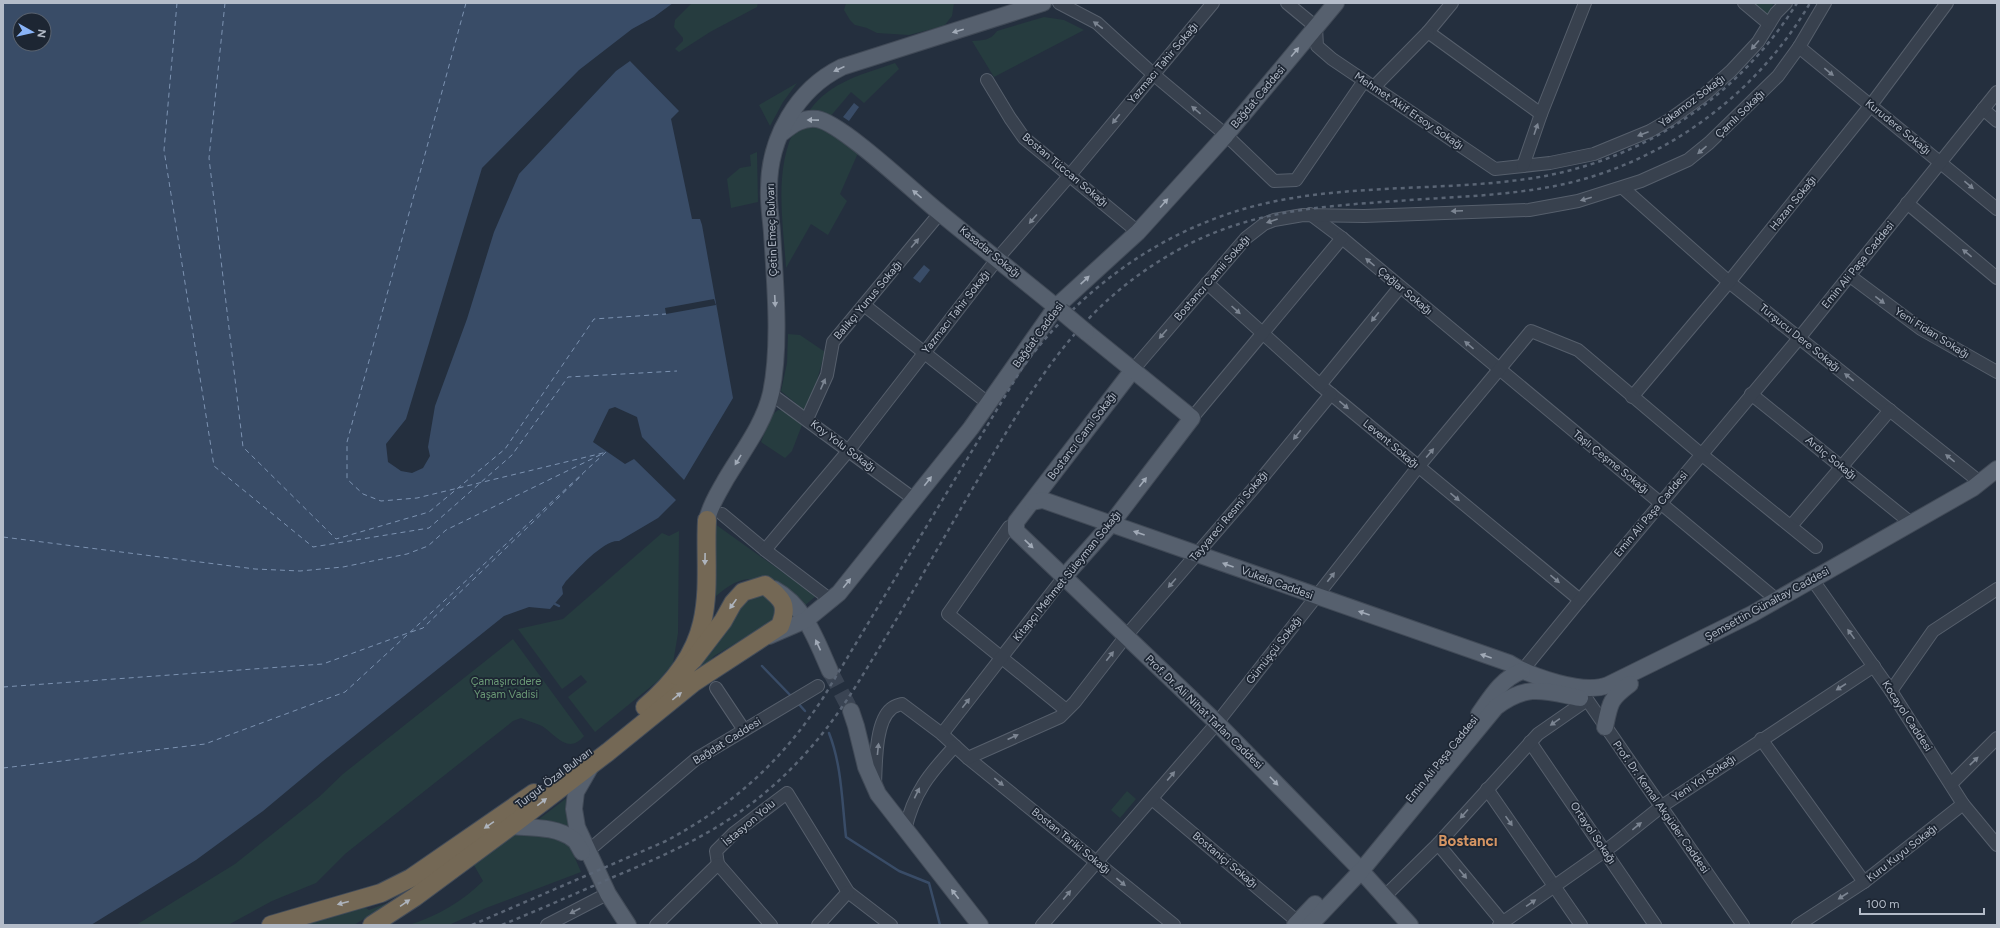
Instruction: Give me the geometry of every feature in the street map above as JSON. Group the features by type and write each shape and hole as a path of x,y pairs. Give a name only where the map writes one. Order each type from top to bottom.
{"highway":[{"name":"Turgut Özal Bulvarı","path":"271,925 381,893 411,878 521,803 600,743 659,695 677,676 693,650 702,623 714,517"},
{"name":"Turgut Özal Bulvarı","path":"372,925 415,896 511,826 692,683 780,626 784,615 784,606 780,597 765,585"},
{"path":"677,676 693,660 723,621 733,603 743,592 765,585"}],"main road":[{"name":"Çetin Emeç Bulvarı","path":"714,517 714,500 758,426 771,394 776,335 769,188 770,168 779,136 785,122 808,91 830,73 842,67 1043,3"},
{"name":"Bağdat Caddesi","path":"757,641 806,620 832,601 989,404 1059,309 1138,232 1226,135 1336,3"},
{"name":"Kasadar Sokağı","path":"779,136 795,123 808,119 818,119 831,125 870,154 940,213 998,258 1132,371 1192,418"},
{"name":"Bostancı Cami Sokağı","path":"1032,502 1132,371"},
{"name":"Kitapçı Mehmet Süleyman Sokağı","path":"1064,577 1111,524 1192,418"},
{"name":"Şemsettin Günaltay Caddesi","path":"1522,671 1583,694 1608,684 1732,624 1777,600 1981,482 1997,469"},
{"name":"Şemsettin Günaltay Caddesi","path":"1519,693 1536,689 1583,694 1604,698 1757,620 1983,492 1997,482"},
{"name":"Vukela Caddesi","path":"1032,502 1043,500 1198,554 1315,597 1509,663 1522,671"},
{"name":"Prof. Dr. Ali Nihat Tarlan Caddesi","path":"1032,502 1016,522 1016,531 1217,723 1358,867 1410,925"},
{"path":"765,585 786,595 798,607 806,620 830,671"},
{"path":"1519,693 1525,682 1525,677 1522,671"},
{"name":"Emin Ali Paşa Caddesi","path":"1358,867 1474,721 1498,688 1512,675 1522,671"},
{"path":"1605,727 1608,709 1614,696 1630,684"},
{"name":"Emin Ali Paşa Caddesi","path":"1301,924 1358,867 1496,707 1508,698 1519,693"},
{"path":"851,711 866,767 874,788 975,924"},
{"path":"592,763 576,792 574,809 577,827 605,895 628,925"},
{"path":"511,826 550,829 574,839 620,925"}],"street":[{"path":"1059,3 1097,23 1153,74 1226,135 1274,181 1296,180 1369,84 1428,32 1452,3"},
{"name":"Yazmacı Tahir Sokağı","path":"765,550 849,450 998,258 1070,175 1213,3"},
{"path":"1287,3 1316,27"},
{"path":"1523,166 1541,114 1585,3"},
{"path":"1744,3 1769,24"},
{"name":"Yakamoz Sokağı","path":"1523,166 1583,157 1660,126 1702,96 1727,75 1760,40 1776,13 1786,3"},
{"name":"Çamlı Sokağı","path":"1310,214 1364,216 1529,210 1566,204 1623,188 1672,168 1697,154 1772,82 1799,47 1825,3"},
{"name":"Hazan Sokağı","path":"1632,397 1729,282 1871,105 1947,3"},
{"name":"Mehmet Akif Ersoy Sokağı","path":"1316,27 1317,46 1332,60 1495,169 1523,166"},
{"path":"1428,32 1541,114"},
{"name":"Kurudere Sokağı","path":"1799,47 1997,209"},
{"name":"Bostan Tüccarı Sokağı","path":"987,80 1024,138 1138,232"},
{"name":"Emin Ali Paşa Caddesi","path":"1522,671 1751,394 1800,338 1997,92"},
{"path":"1983,109 1997,120"},
{"name":"Turşucu Dere Sokağı","path":"1623,188 1729,282 1981,482"},
{"path":"1907,203 1997,278"},
{"name":"Balıkçı Yunus Sokağı","path":"807,420 827,375 833,342 940,213"},
{"name":"Çağlar Sokağı","path":"1310,214 1342,238 1499,370"},
{"name":"Bostancı Camii Sokağı","path":"1132,371 1246,238 1264,224 1274,220 1310,214"},
{"path":"1192,418 1342,238"},
{"name":"Yeni Fidan Sokağı","path":"1850,276 1921,329 1997,372"},
{"name":"Levent Sokağı","path":"1207,284 1320,385 1580,600"},
{"path":"1320,385 1400,287"},
{"path":"864,305 989,404"},
{"name":"Gümüşçü Sokağı","path":"1042,925 1217,723 1418,467 1531,331 1578,350 1632,397"},
{"name":"Taşlı Çeşme Sokağı","path":"1499,370 1777,600"},
{"name":"Koy Yolu Sokağı","path":"771,394 914,499"},
{"name":"Tayyareci Resmi Sokağı","path":"968,758 1060,717 1126,636 1198,554 1331,394"},
{"name":"Ardıç Sokağı","path":"1751,394 1910,523"},
{"path":"1632,397 1816,547"},
{"path":"1791,526 1890,410"},
{"path":"714,517 765,550 832,601"},
{"path":"1009,527 948,614 1066,710"},
{"name":"Kitapçı Mehmet Süleyman Sokağı","path":"942,734 1064,577"},
{"name":"Kocayol Caddesi","path":"1817,586 1891,691 1964,804 1997,846"},
{"path":"1891,691 1933,631 1997,589"},
{"name":"Yeni Yol Sokağı","path":"1503,924 1606,850 1662,806 1761,739 1874,666"},
{"name":"Bağdat Caddesi","path":"588,851 696,759 818,686"},
{"path":"716,688 744,730"},
{"name":"Prof. Dr. Kemal Akgüder Caddesi","path":"1583,694 1662,806 1742,925"},
{"name":"Şemsettin Günaltay Caddesi","path":"1384,897 1438,844 1530,742 1583,694"},
{"name":"Bostan Tariki Sokağı","path":"874,788 878,744 883,718 891,708 902,704 942,734 968,758 1174,925"},
{"path":"1951,784 1997,738"},
{"path":"1761,739 1864,882"},
{"name":"Ortayol Sokağı","path":"1530,742 1606,850 1655,925"},
{"path":"905,830 910,809 920,787 955,746"},
{"path":"1487,789 1580,925"},
{"name":"İstasyon Yolu","path":"718,864 716,851 734,833 787,793 848,892"},
{"name":"Bostaniçi Sokağı","path":"1152,798 1301,924"},
{"name":"Kuru Kuyu Sokağı","path":"1798,925 1864,882 1964,804"},
{"path":"1438,844 1503,924"},
{"path":"656,925 718,864 771,925"},
{"path":"818,925 848,892 891,925"},
{"path":"547,925 605,895"}],"green space":[{"path":"692,3 758,3 757,7 710,32 679,52 675,49 683,41 683,38 674,27 675,20"},
{"path":"846,3 954,3 952,16 944,26 909,35 877,33 867,28 855,25 844,10"},
{"path":"1752,3 1774,3 1767,15"},
{"path":"1044,17 1064,20 1084,30 994,77 972,41 992,37 997,31"},
{"path":"895,63 899,69 864,103 851,92 829,118 810,110 818,100 838,85 860,75"},
{"path":"797,83 783,102 770,126 759,105"},
{"path":"818,124 858,153 840,194 847,201 828,235 811,224 786,268 781,195 785,158 797,125"},
{"path":"757,152 758,202 731,208 727,179 740,168 751,166 750,155"},
{"path":"788,334 800,335 825,352 812,398 805,411 781,391 787,363"},
{"path":"778,410 785,411 795,416 802,425 792,451 785,458 761,442 771,416"},
{"path":"715,524 816,596 803,607 769,584 760,580 750,579 739,581 727,587 714,598"},
{"name":"Çamaşırcıdere Yaşam Vadisi","path":"679,531 678,633 673,663 659,680 595,732 568,697 587,682 581,675 562,689 518,629 563,619 662,533 669,536"},
{"path":"763,595 781,606 772,622 714,656 705,667 676,691 745,603"},
{"name":"Çamaşırcıdere Yaşam Vadisi","path":"513,639 584,736 578,741 573,744 567,744 562,742 540,725 521,718 513,721 345,854 316,883 272,901 228,925 136,925 235,864 319,797 343,774"},
{"path":"1127,791 1136,799 1120,818 1111,810"},
{"path":"572,794 573,832 539,819"},
{"path":"513,831 557,834 568,842 581,872 486,908 449,925 409,925 449,908 475,889 483,881 471,860"},
{"path":"395,900 354,925 305,925 364,907 369,910"}],"water":[{"path":"3,3 673,3 654,17 632,29 579,70 482,168 406,419 386,444 388,462 401,471 412,473 423,468 430,456 428,447 435,406 467,319 494,232 519,174 616,71 630,61 679,111 671,119 692,219 700,219 702,225 733,398 684,480 642,437 637,417 615,407 609,409 593,442 625,464 634,459 676,500 658,518 619,541 606,545 591,556 566,581 562,587 563,594 550,609 529,607 504,616 263,811 196,860 91,925 3,925"},
{"path":"854,103 859,107 849,121 843,117"},
{"path":"924,265 930,270 920,283 913,278"}],"pier":[{"path":"714,299 716,305 666,314 665,308"}],"waterway":[{"path":"555,604 559,606"},
{"path":"762,666 792,697"},
{"path":"797,702 805,711"},
{"path":"829,733 837,758 846,837 899,871 929,883 940,925"}],"ferry route":[{"path":"177,3 164,150 214,466 313,547 429,528 512,455 568,377 677,371"},
{"path":"225,3 209,158 243,447 336,539 429,512 505,449 594,319 666,314"},
{"path":"466,3 347,442 347,479 363,494 381,501 417,498 607,452"},
{"path":"3,768 205,744 345,692 606,452"},
{"path":"3,537 255,569 300,571 343,567 407,554 428,546 446,530 604,453"},
{"path":"411,632 423,628 583,474"},
{"path":"3,687 323,664 408,633"}],"tunnel":[{"path":"830,671 851,711"}],"railway":[{"path":"472,925 666,841 690,827 734,797 773,762 807,721 823,698 1022,368 1046,338 1072,311 1100,286 1130,263 1162,243 1195,227 1231,213 1267,203 1331,193 1495,183 1527,179 1568,171 1608,158 1646,142 1682,121 1715,97 1745,69 1773,37 1797,3"},
{"path":"502,925 643,864 707,833 755,801 802,758 829,725 854,689 980,476 1037,384 1057,356 1078,330 1102,305 1130,282 1161,260 1189,244 1218,231 1275,215 1365,203 1516,192 1555,186 1594,176 1632,162 1668,143 1702,122 1734,96 1762,68 1788,37 1810,3"}],"district":[{"name":"Bostancı","path":"1468,841"}]}
